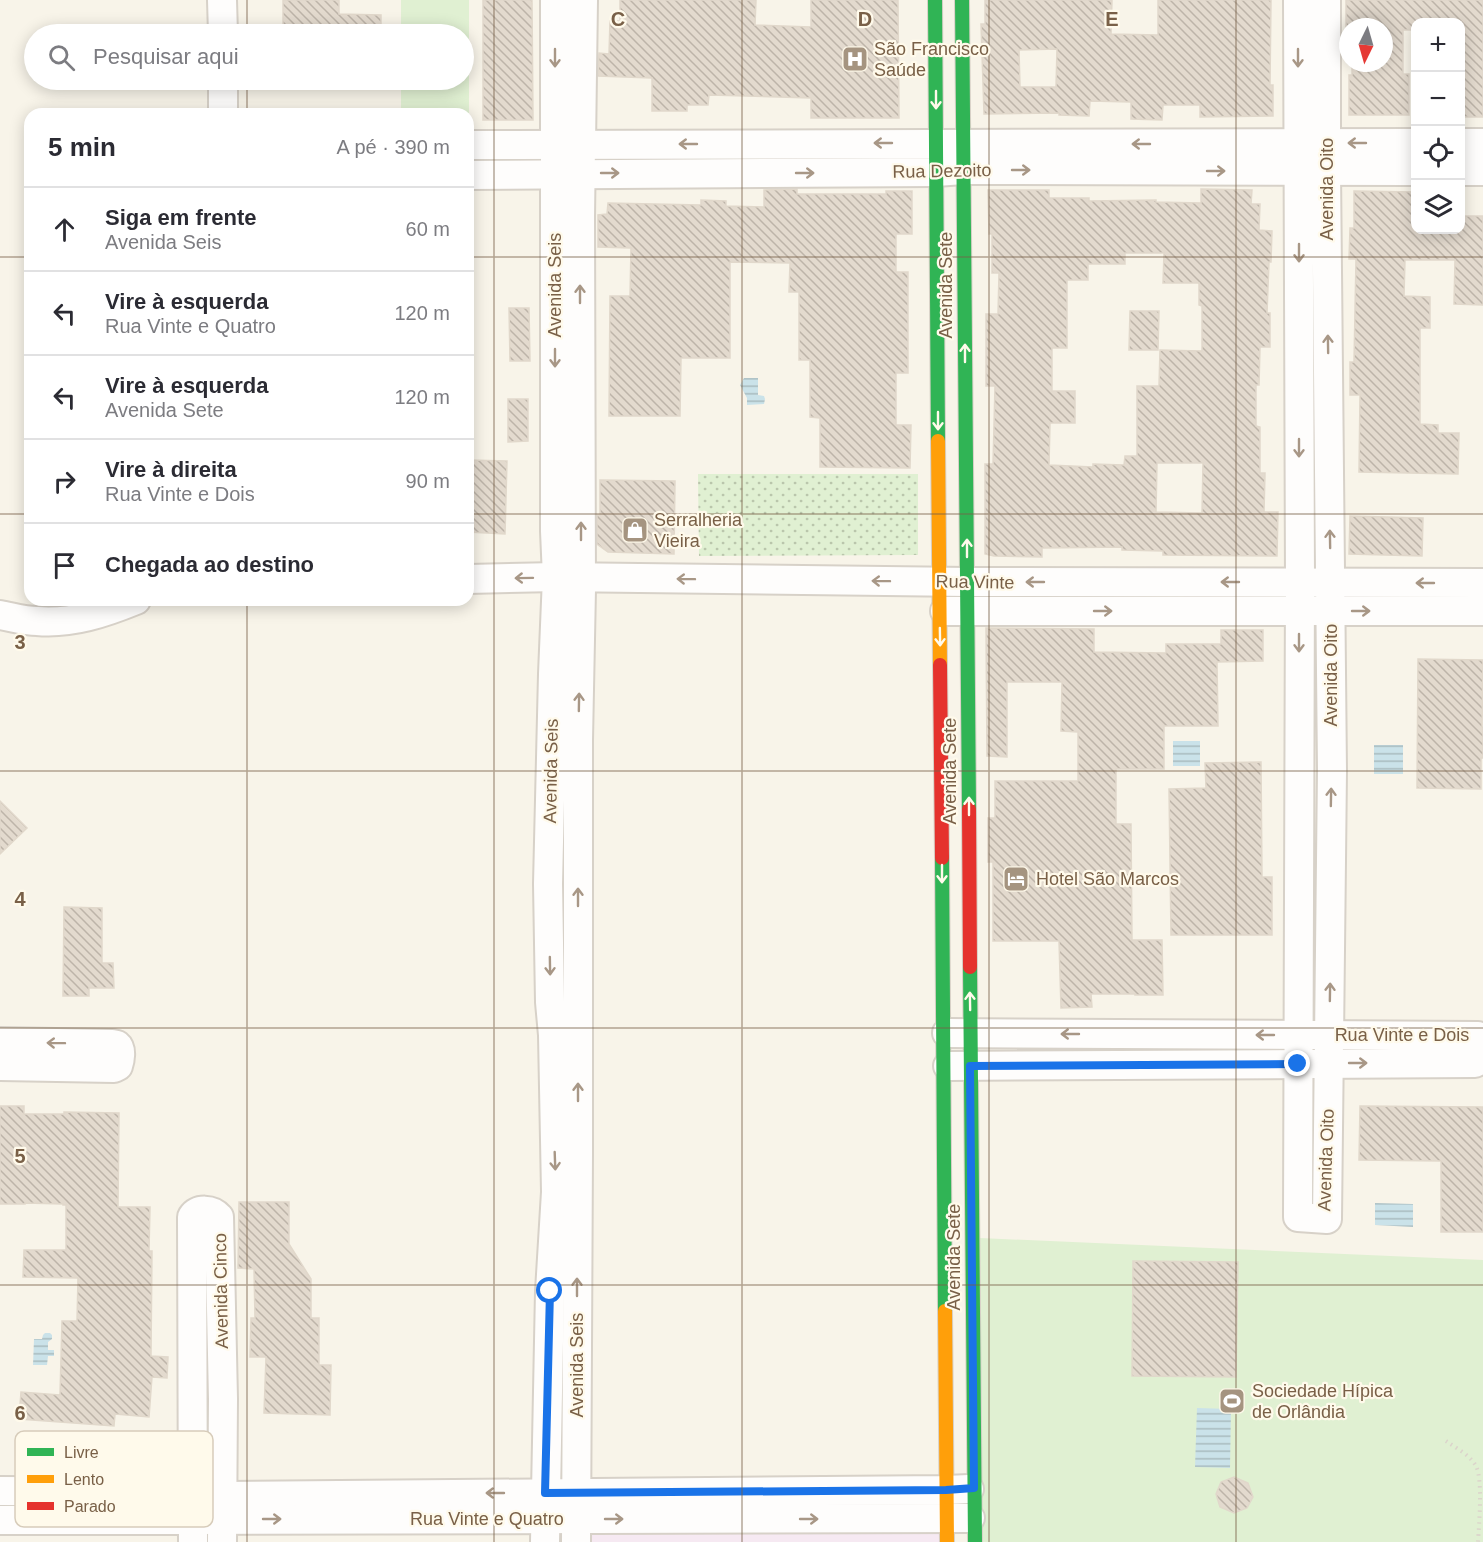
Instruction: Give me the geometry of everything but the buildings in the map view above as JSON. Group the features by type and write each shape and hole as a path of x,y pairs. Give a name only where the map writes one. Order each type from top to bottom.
{"street":[{"path":"222,0 223,24"},
{"name":"Avenida Seis","path":"555,0 568,145 555,519 569,578 578,762 576,1518"},
{"name":"Avenida Seis","path":"568,145 584,0"},
{"name":"Avenida Sete","path":"935,0 950,157 957,1033 960,1489 946,1530"},
{"name":"Avenida Sete","path":"962,0 950,157 953,611 960,1489 974,1530"},
{"name":"Avenida Oito","path":"1298,0 1312,157 1331,597 1332,771 1327,1219 1298,1217 1299,582 1312,157 1326,0"},
{"path":"223,90 223,108"},
{"path":"1465,143 1483,143"},
{"name":"Rua Dezoito","path":"474,145 568,145 950,157 1312,157 1411,144"},
{"name":"Rua Dezoito","path":"474,175 568,174 950,157"},
{"name":"Rua Dezoito","path":"1312,157 1411,170"},
{"path":"1465,171 1483,171"},
{"name":"Avenida Seis","path":"545,1518 550,1291 556,1192 548,884 553,674 569,578"},
{"name":"Rua Vinte","path":"474,579 1299,582 1331,597 1483,611"},
{"name":"Rua Vinte","path":"953,611 1299,611 1331,597 1483,583"},
{"path":"4,612 34,621 52,622 92,616 120,606"},
{"name":"Rua Vinte e Dois","path":"957,1033 1478,1036 1480,1038 1477,1062 957,1066"},
{"path":"0,1042 112,1044 117,1045 120,1050 119,1064 114,1068 0,1066"},
{"name":"Avenida Cinco","path":"193,1431 192,1217 197,1212 210,1211 219,1216 223,1519"},
{"name":"Rua Vinte e Quatro","path":"576,1518 960,1489"},
{"name":"Rua Vinte e Quatro","path":"0,1491 15,1491"},
{"name":"Rua Vinte e Quatro","path":"223,1519 576,1518 974,1530"},
{"name":"Rua Vinte e Quatro","path":"0,1520 15,1521"},
{"name":"Rua Vinte e Quatro","path":"123,1527 193,1531"}],"path":[{"path":"1446,1441 1471,1459 1477,1470 1479,1482 1478,1542"}],"shaded area":[{"path":"576,1519 946,1519 947,1542 576,1542"}],"green space":[{"path":"401,0 469,0 469,24 401,24"},
{"path":"401,90 469,90 469,108 401,108"},
{"path":"698,474 918,474 918,555 699,556"},
{"name":"Sociedade Hípica de Orlândia","path":"980,1238 1483,1260 1483,1542 982,1542"}],"water":[{"path":"744,378 758,378 758,395 764,396 764,404 747,405 747,398 740,385"},
{"path":"1173,741 1200,741 1200,766 1173,766"},
{"path":"1374,745 1403,745 1403,774 1374,774"},
{"path":"1375,1203 1413,1204 1413,1227 1375,1225"},
{"path":"45,1333 52,1335 52,1339 48,1342 48,1350 54,1350 54,1356 48,1356 47,1365 33,1365 34,1339 42,1339"},
{"path":"1197,1408 1231,1409 1230,1468 1195,1467"}],"traffic: fast":[{"path":"935,0 938,441"},
{"path":"962,0 969,809"},
{"path":"942,858 945,1311"},
{"path":"970,967 975,1542"}],"traffic: slow":[{"path":"938,441 940,665"},
{"path":"945,1311 947,1542"}],"traffic: jam":[{"path":"940,665 942,858"},
{"path":"969,809 970,967"}],"place":[{"name":"São Francisco Saúde","path":"855,59"},
{"name":"Serralheria Vieira","path":"635,530"},
{"name":"Hotel São Marcos","path":"1016,879"},
{"name":"Sociedade Hípica de Orlândia","path":"1232,1401"}],"route":[{"path":"550,1291 545,1493 974,1488 970,1066 1298,1064"}]}
